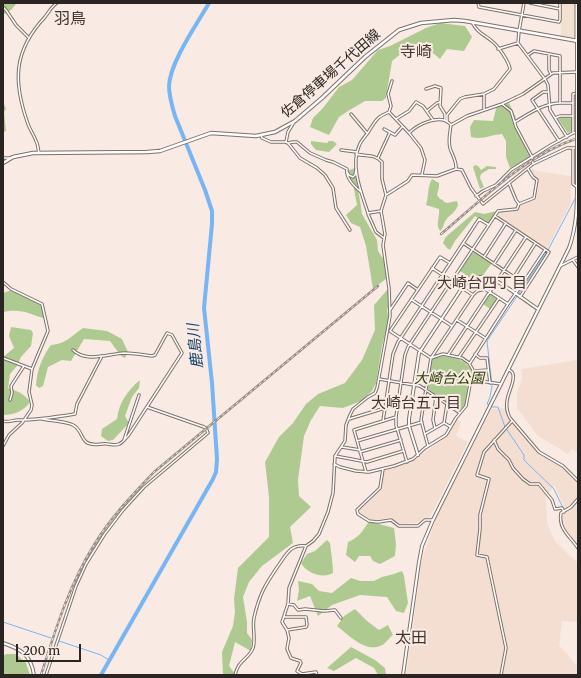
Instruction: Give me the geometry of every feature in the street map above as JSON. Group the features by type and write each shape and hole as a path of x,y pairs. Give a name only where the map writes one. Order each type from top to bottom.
{"main road":[{"path":"577,3 577,41"},
{"name":"佐倉停車場千代田線","path":"3,163 10,158 39,153 147,152 160,150 211,133 261,135 275,132 295,121 322,98 365,57 399,30 410,26 458,20 577,41"}],"street":[{"path":"39,153 36,140 28,126 17,80 20,60 28,37 51,7 57,3"},
{"path":"478,3 479,8 560,22 560,3"},
{"path":"524,3 518,43 545,78 548,85 550,110 568,137"},
{"path":"530,3 560,9"},
{"path":"3,7 16,25 28,37"},
{"path":"446,121 447,115 461,98 484,94 494,88 501,78 509,71 508,62 494,42 475,29 472,22"},
{"path":"402,675 422,546 433,520 560,267 569,248 574,232 578,202 577,41"},
{"path":"498,49 518,43"},
{"path":"528,55 534,51 560,56 560,103"},
{"path":"549,54 549,70 551,74"},
{"path":"456,169 456,162 450,146 449,135 451,125 467,116 502,104 523,94 551,74 577,72"},
{"path":"261,135 262,138 271,142 297,142 310,153 333,162 346,170 349,176 355,176 359,145 368,134 378,117 389,112 391,106 388,94 392,81"},
{"path":"426,89 435,86 441,88 440,102 446,121"},
{"path":"548,92 544,92 532,100 559,141"},
{"path":"573,133 573,94 578,93"},
{"path":"484,94 484,109"},
{"path":"396,120 409,111 415,102 424,106 433,120"},
{"path":"427,111 440,102"},
{"path":"515,122 536,108 560,103 573,103"},
{"path":"502,104 511,111 516,127 532,158 533,164"},
{"path":"389,112 421,148 425,160 422,175"},
{"path":"351,114 368,134"},
{"path":"555,118 560,116 573,116"},
{"path":"409,133 418,126 433,120 446,121 451,125"},
{"path":"295,121 288,132 287,143 300,158 317,168 328,179 333,188 336,208 350,230"},
{"path":"384,129 395,135 402,127"},
{"path":"378,158 390,132"},
{"path":"476,196 496,185 511,170 573,133 578,132"},
{"path":"386,195 408,181 412,175 437,176 456,169 462,170 470,188 483,204 508,182 533,164 568,148 578,148"},
{"path":"573,148 573,184 577,186"},
{"path":"317,675 316,672 302,674 297,670 301,664 292,658 287,649 289,638 287,630 282,622 288,604 289,588 306,546 320,534 326,516 333,493 335,456 345,441 348,419 353,409 376,391 390,320 387,266 384,254 385,234 381,211 386,195 382,179 383,165 378,158 373,156 341,150"},
{"path":"3,158 10,158"},
{"path":"356,163 368,214 376,232 384,238"},
{"path":"407,462 397,429 396,417 405,355 410,344 498,211 517,209 519,204 534,198 537,180 528,168"},
{"path":"346,170 346,175 354,187 362,192"},
{"path":"508,182 519,204"},
{"path":"368,214 381,211"},
{"path":"495,216 549,252 520,297"},
{"path":"383,421 393,354 400,338 479,219 489,225"},
{"path":"484,257 506,223"},
{"path":"494,264 516,230"},
{"path":"448,355 526,237"},
{"path":"463,243 523,283"},
{"path":"514,277 535,244"},
{"path":"469,363 545,250"},
{"path":"431,358 390,331 440,257 450,264"},
{"path":"560,267 578,258"},
{"path":"573,260 578,267"},
{"path":"432,268 473,295"},
{"path":"418,455 409,426 417,359 420,351 462,288 469,281 478,277 486,277 496,281 539,309"},
{"path":"3,282 11,289 42,304 48,331 32,369 29,392 32,405 31,410 24,420 9,435 3,446"},
{"path":"389,312 408,283 418,290"},
{"path":"428,446 422,422 431,358 473,295 480,290 485,289 508,304"},
{"path":"459,357 499,298"},
{"path":"411,300 452,326"},
{"path":"457,320 486,339"},
{"path":"42,419 74,425 80,430 86,442 90,444 98,446 106,444 113,446 119,445 128,436 182,353 172,335 167,333 155,355 143,356 124,353 94,357 76,354 73,350"},
{"path":"431,358 440,354 465,359 480,381 501,384"},
{"path":"475,354 480,358 487,358 490,383"},
{"path":"3,421 42,419 75,414 77,404 102,356"},
{"path":"3,358 32,369"},
{"path":"10,400 12,393 11,386 24,366"},
{"path":"474,371 488,370"},
{"path":"508,370 511,371 513,376 507,401 508,413 512,421 539,452 563,466 578,481"},
{"path":"335,464 340,467 366,472 407,462 443,437 467,403 470,385 477,378"},
{"path":"379,379 414,385 426,389 460,414"},
{"path":"124,440 139,395"},
{"path":"435,428 433,420 436,397"},
{"path":"444,423 447,404"},
{"path":"46,675 78,581 86,564 104,535 123,510 144,487 208,432 204,427 147,407"},
{"path":"348,419 385,408"},
{"path":"366,472 354,430 396,417"},
{"path":"501,675 506,648 487,557 477,555 480,515 488,479 476,475 484,452 512,421"},
{"path":"357,441 422,422"},
{"path":"444,423 451,427"},
{"path":"425,434 444,423"},
{"path":"341,446 360,451 401,440"},
{"path":"494,440 498,449 509,460 516,472 530,484 539,484 552,500 555,509 562,508 564,512"},
{"path":"335,456 367,462 404,451"},
{"path":"383,469 380,488 357,510 358,514 369,521 378,522 391,520 399,526 418,526 425,520 433,520"},
{"path":"578,499 571,507 561,513 560,518 563,530 578,548"},
{"path":"235,675 237,668 243,660 251,654 254,644 253,629 258,599 270,576 289,550 298,546 306,546"},
{"path":"288,604 294,605 298,610 335,610 341,618"},
{"path":"284,617 306,617 306,627 287,630"},
{"path":"3,643 15,647 26,654 30,661 34,675"}],"shaded area":[{"path":"561,3 578,3 578,38 561,36"},
{"path":"530,169 571,176 571,203 547,249 497,216 499,212 518,209 520,205 535,199 538,181"},
{"path":"578,360 578,453 572,449 568,454 538,436 517,408 517,394 522,377 521,369"},
{"path":"506,408 507,418 538,453 563,468 578,483 578,496 565,509 555,486 546,496 547,523 555,541 578,563 578,622 562,621 559,645 578,667 578,675 406,675 422,559 436,518 492,409"},
{"path":"457,419 461,422 456,436 468,442 430,517 423,519 418,523 400,524 391,517 378,520 370,519 360,513 360,510 382,489 384,471 411,462 446,437"},
{"path":"576,505 578,510 578,544 565,529 562,517 563,514"}],"green space":[{"path":"3,3 17,3 11,10 3,15"},
{"path":"440,23 465,26 472,37 464,51 447,49 440,59 420,42 392,61 386,98 382,101 365,101 348,111 339,117 329,135 310,127 313,118 323,108 339,87 352,80 378,50"},
{"path":"3,101 6,109 4,112 6,131 3,132"},
{"path":"509,103 516,118 516,127 522,135 530,156 526,161 510,168 506,157 506,141 502,134 475,138 471,137 470,127 474,120 493,121 497,105"},
{"path":"560,117 572,118 572,131 568,133 558,119"},
{"path":"311,141 327,143 329,141 333,141 337,144 329,152 316,150 311,144"},
{"path":"475,165 481,170 487,166 496,167 496,169 489,169 481,174 480,178 484,187 480,189 473,167"},
{"path":"355,168 362,214 377,240 378,251 386,263 387,278 373,289 366,246 360,227 351,223 346,215 357,205 353,184 347,171"},
{"path":"432,179 439,183 437,195 440,199 447,203 457,201 458,205 455,211 446,220 440,231 438,223 439,209 426,205 429,185"},
{"path":"497,211 489,224 475,216 455,241 450,250 443,243 448,235 475,212 484,214"},
{"path":"473,252 492,263 483,275 470,278 460,271"},
{"path":"388,289 389,302 387,311 389,319 382,346 376,383 372,391 361,401 343,408 320,406 311,420 304,436 298,480 299,496 311,507 290,527 293,543 262,566 249,582 243,597 247,622 247,633 252,640 251,651 235,642 229,666 236,675 223,675 222,652 233,626 235,612 234,599 238,568 269,537 269,497 265,462 279,437 293,423 306,404 318,394 345,383 362,360 375,330 374,305"},
{"path":"12,290 41,303 46,319 20,311 3,312 3,293"},
{"path":"490,293 497,299 490,309 483,304"},
{"path":"11,327 31,330 33,333 31,346 21,357 17,366 10,374 8,388 23,394 30,402 25,408 18,412 3,415 3,357 14,348 9,336"},
{"path":"83,328 107,331 122,339 128,352 125,358 121,356 110,341 84,339 71,361 62,360 48,367 43,386 39,388 36,385 39,369 45,354 51,345 65,341"},
{"name":"大崎台公園","path":"443,356 459,359 466,363 475,377 469,386 465,405 459,412 427,388 431,361 433,358"},
{"path":"140,380 139,388 132,397 125,416 129,423 113,440 108,441 101,436 102,429 117,419 122,402"},
{"path":"368,523 375,523 394,528 396,544 395,556 380,564 373,561 370,556 359,556 355,562 346,555 348,542 360,534"},
{"path":"327,540 330,543 333,573 329,575 315,574 303,567 301,563 307,554 315,551"},
{"path":"402,571 408,603 404,613 396,611 387,597 360,595 332,605 318,616 310,596 297,601 299,590 298,581 312,584 319,591 332,593 351,578 360,581 374,581"},
{"path":"355,609 379,630 388,625 393,635 384,644 378,647 365,646 353,639 337,626 344,616"},
{"path":"351,647 375,660 385,668 386,675 378,675 374,668 356,658 334,671 327,668"},
{"path":"6,654 16,654 26,663 30,675 3,675 3,656"}],"waterway":[{"name":"鹿島川","path":"101,675 216,472 217,459 212,383 204,308 212,211 175,116 169,86 174,66 179,55 209,3"},
{"path":"563,508 554,489 524,460 524,455 505,427 498,407 493,407 487,404 492,386 487,341 548,250 576,197"},
{"path":"3,622 51,638"},
{"path":"59,641 101,655 109,660"}],"railway":[{"path":"441,234 522,167 558,146 578,138"},
{"path":"41,675 63,608 77,576 100,535 122,507 154,472 378,286"}],"district":[{"name":"羽鳥","path":"70,19"},
{"name":"寺崎","path":"416,52"},
{"name":"大崎台四丁目","path":"482,284"},
{"name":"大崎台五丁目","path":"416,404"},
{"name":"太田","path":"411,638"}]}
